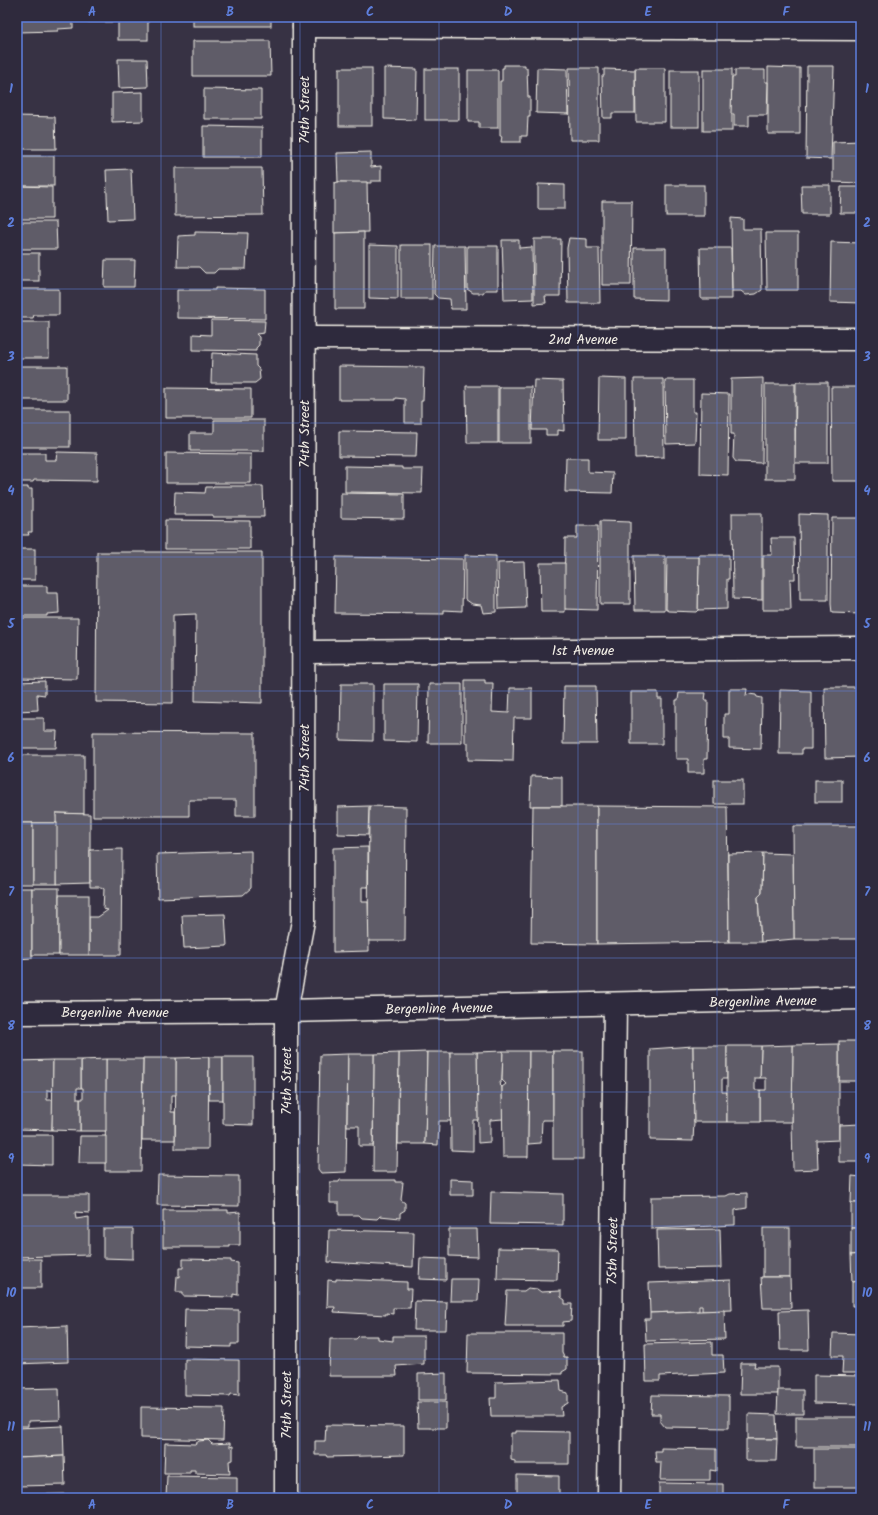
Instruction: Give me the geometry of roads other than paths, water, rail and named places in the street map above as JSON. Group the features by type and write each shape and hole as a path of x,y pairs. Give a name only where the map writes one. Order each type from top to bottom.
{"street":[{"path":"304,22 861,29"},
{"name":"74th Street","path":"286,1498 286,1011 303,921 304,22"},
{"name":"2nd Avenue","path":"304,338 861,339"},
{"name":"1st Avenue","path":"304,652 861,648"},
{"name":"Bergenline Avenue","path":"17,1013 286,1011 861,998"},
{"name":"75th Street","path":"609,1498 615,1004"}]}
